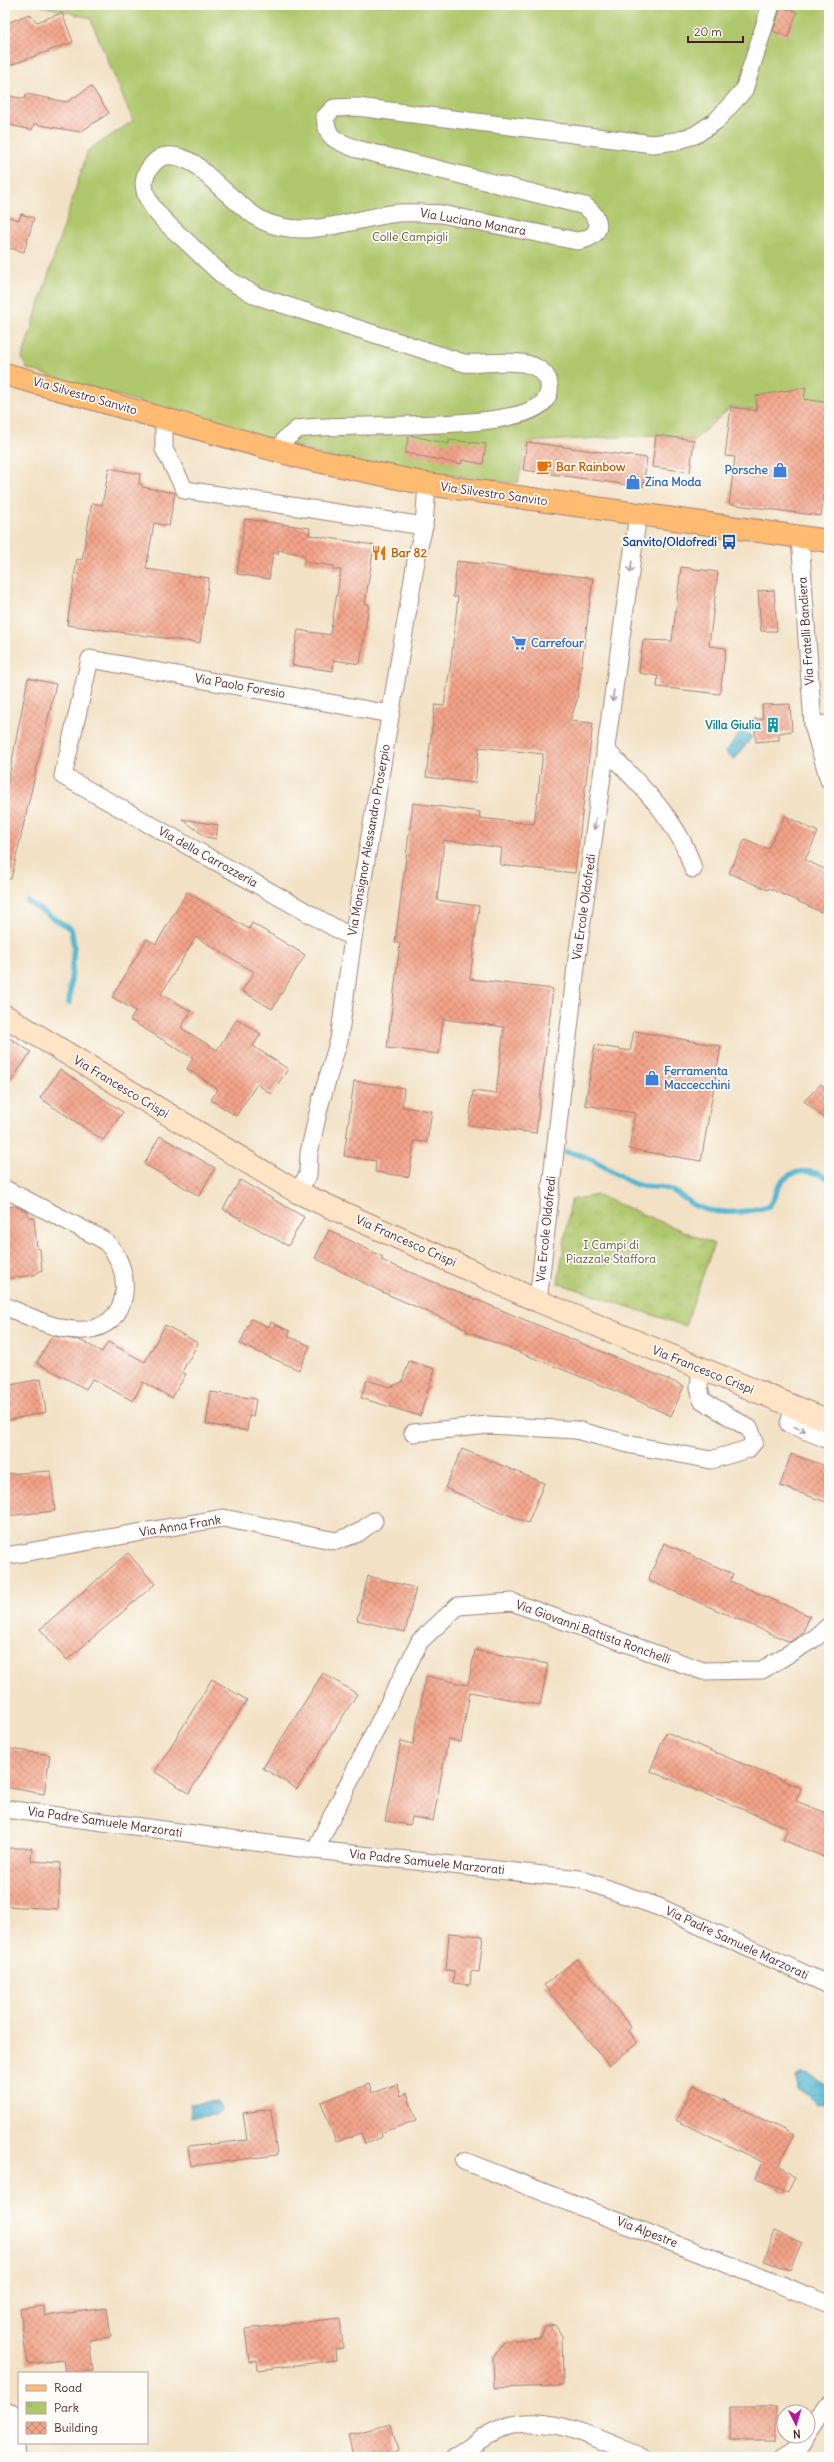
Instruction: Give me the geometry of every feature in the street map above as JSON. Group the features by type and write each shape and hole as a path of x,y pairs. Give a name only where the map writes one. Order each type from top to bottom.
{"main road":[{"name":"Via Silvestro Sanvito","path":"5,374 280,452 427,484 829,541"}],"street":[{"name":"Via Luciano Manara","path":"280,452 285,439 298,429 453,423 529,412 537,408 545,400 549,392 548,381 543,371 533,364 516,361 482,364 464,363 257,296 240,288 227,279 156,213 145,192 145,178 150,166 160,158 171,156 183,158 195,164 262,220 284,227 311,230 375,217 418,212 441,214 577,242 588,240 595,233 598,226 597,218 585,206 357,149 335,141 326,130 325,117 334,108 357,107 653,144 676,141 695,135 716,121 744,90 771,5"},
{"path":"164,418 164,449 185,490 424,526"},
{"name":"Via Monsignor Alessandro Proserpio","path":"296,1192 308,1175 309,1153 320,1104 339,1040 352,938 417,555 424,526 427,484"},
{"name":"Via Ercole Oldofredi","path":"538,1301 577,958 638,514"},
{"name":"Via Fratelli Bandiera","path":"800,537 821,725 829,780"},
{"name":"Via Paolo Foresio","path":"63,776 90,659 390,714"},
{"path":"605,749 680,834 688,851 693,869"},
{"name":"Via della Carrozzeria","path":"63,776 352,938"},
{"name":"Via Francesco Crispi","path":"5,1016 296,1192 538,1301 701,1370 829,1421"},
{"path":"5,1189 102,1239 112,1246 122,1266 124,1292 120,1307 113,1318 101,1326 92,1329 70,1328 44,1322 5,1306"},
{"path":"412,1433 488,1425 576,1430 632,1445 711,1460 748,1449 754,1442 750,1429 702,1400 699,1387 701,1370"},
{"path":"794,1406 789,1424 829,1440"},
{"name":"Via Anna Frank","path":"5,1556 224,1518 336,1541 358,1533 374,1521"},
{"name":"Via Giovanni Battista Ronchelli","path":"315,1850 420,1641 458,1606 512,1602 703,1672 762,1670 815,1638 829,1626"},
{"name":"Via Padre Samuele Marzorati","path":"5,1809 315,1850 580,1879 660,1907 829,1985"},
{"name":"Via Alpestre","path":"464,2161 829,2304"},
{"path":"816,2422 829,2404"},
{"path":"11,2412 16,2457"},
{"path":"455,2457 476,2450 505,2427 531,2422 558,2425 643,2457"},
{"path":"782,2457 801,2444"}],"green space":[{"name":"Colle Campigli","path":"39,5 829,5 829,420 731,407 694,440 656,435 527,442 518,483 357,465 27,369 22,358 88,150 133,121 90,18"},
{"name":"I Campi di Piazzale Staffora","path":"597,1195 714,1244 685,1326 558,1283 571,1200"}],"water":[{"path":"742,730 752,737 734,760 725,752"},
{"path":"800,2073 808,2074 828,2085 829,2102 816,2104 807,2095 797,2091 796,2077"},
{"path":"217,2101 221,2107 220,2114 191,2118 189,2104"}],"building":[{"path":"781,7 797,12 788,37 773,31"},
{"path":"62,13 73,42 5,67 5,24 29,14 37,22"},
{"path":"91,86 109,113 80,132 34,124 32,130 5,124 5,95 25,99 26,94 67,102"},
{"path":"21,214 34,218 24,252 5,247 5,216 19,220"},
{"name":"Porsche","path":"806,387 804,399 829,403 827,420 829,420 829,459 821,516 729,504 735,457 725,456 731,407 757,411 756,396"},
{"path":"409,435 449,444 449,440 486,444 483,464 462,460 461,464 405,453"},
{"path":"656,435 694,440 690,472 652,467"},
{"path":"527,442 647,458 643,487 523,470"},
{"path":"109,468 140,474 139,484 142,484 142,487 175,493 169,526 154,523 146,569 209,578 200,643 67,625 77,559 82,560 92,503 102,505"},
{"path":"245,519 310,528 309,535 374,545 365,604 369,604 360,664 334,660 333,671 292,665 298,630 330,635 341,570 333,570 334,566 304,562 305,555 278,550 278,554 273,553 269,579 237,574"},
{"path":"457,561 593,578 577,700 570,721 593,723 575,873 500,865 502,848 444,840 437,900 479,906 470,979 553,989 536,1133 469,1125 473,1091 496,1094 504,1027 443,1019 439,1054 387,1048 400,943 395,943 413,803 480,812 479,818 534,824 543,754 479,747 475,783 426,777 435,705 444,706 451,662 458,597 453,597"},
{"path":"681,567 718,572 709,646 726,648 720,694 657,687 658,676 639,673 643,640 672,641"},
{"path":"774,590 777,631 761,631 758,591"},
{"path":"28,678 56,684 11,879 5,878 5,797"},
{"name":"Villa Giulia","path":"790,704 792,731 779,733 779,740 756,742 754,719 763,719 762,705"},
{"path":"785,816 818,832 805,860 829,871 829,896 821,912 769,888 768,890 729,873 745,839 768,849"},
{"path":"182,819 218,825 216,839 206,837"},
{"path":"187,892 249,929 252,923 305,955 272,1009 242,991 254,972 196,937 161,994 191,1011 181,1028 217,1050 237,1019 261,1034 253,1046 288,1069 271,1094 257,1084 236,1116 211,1100 218,1089 187,1069 193,1058 130,1020 136,1011 112,997 147,939 156,944"},
{"name":"Ferramenta Maccecchini","path":"634,1031 721,1046 701,1161 629,1149 635,1113 585,1105 595,1045 630,1051"},
{"path":"5,1035 31,1052 5,1090"},
{"path":"60,1069 123,1112 103,1140 40,1098"},
{"path":"354,1081 404,1088 402,1107 432,1111 427,1142 414,1141 409,1177 375,1172 376,1161 344,1156"},
{"path":"821,1084 829,1092 829,1122 804,1101"},
{"path":"160,1136 215,1168 199,1196 144,1164"},
{"path":"240,1180 304,1217 288,1246 223,1209"},
{"path":"15,1206 28,1212 29,1217 34,1218 37,1248 40,1249 42,1270 34,1275 5,1279 5,1207"},
{"path":"329,1230 383,1257 381,1260 684,1386 671,1416 614,1390 466,1331 467,1329 380,1291 315,1258"},
{"path":"251,1319 269,1327 271,1322 290,1331 288,1336 310,1346 299,1370 240,1344"},
{"path":"165,1325 198,1343 182,1372 186,1374 172,1398 143,1382 133,1401 92,1379 86,1389 37,1363 52,1336 80,1340 102,1352 108,1342 145,1362"},
{"path":"409,1361 435,1369 420,1416 361,1398 367,1380 390,1387 402,1382"},
{"path":"41,1379 46,1412 5,1421 5,1386"},
{"path":"211,1392 256,1399 253,1417 249,1416 247,1431 206,1424"},
{"path":"462,1449 544,1483 528,1523 445,1488"},
{"path":"791,1454 829,1467 829,1503 780,1486"},
{"path":"51,1471 55,1511 5,1516 5,1474"},
{"path":"664,1543 733,1574 730,1581 810,1616 802,1634 790,1642 648,1580"},
{"path":"128,1553 155,1584 67,1660 40,1629"},
{"path":"368,1576 416,1588 405,1632 357,1620"},
{"path":"475,1650 548,1664 540,1705 470,1692 461,1742 448,1739 433,1821 412,1817 410,1825 385,1821 401,1741 413,1744 426,1676 468,1685"},
{"path":"323,1673 357,1694 297,1789 263,1768"},
{"path":"212,1679 247,1700 189,1793 155,1772"},
{"path":"666,1732 801,1788 796,1801 829,1814 829,1859 783,1840 788,1828 650,1771"},
{"path":"5,1748 50,1755 44,1794 5,1787"},
{"path":"5,1848 32,1848 31,1861 61,1863 58,1909 5,1906"},
{"path":"449,1933 483,1936 479,1972 471,1971 470,1985 453,1983 454,1971 446,1970"},
{"path":"577,1959 631,2027 628,2031 637,2043 609,2066 544,1985"},
{"path":"369,2084 372,2093 397,2084 401,2096 407,2093 416,2120 381,2133 382,2137 365,2144 361,2133 336,2142 321,2102"},
{"path":"694,2085 794,2135 779,2165 795,2178 787,2193 755,2178 762,2162 676,2120"},
{"path":"271,2109 277,2155 191,2166 188,2147 247,2140 243,2113"},
{"path":"775,2231 802,2243 790,2270 764,2261"},
{"path":"44,2306 45,2316 107,2308 111,2337 89,2340 93,2371 65,2372 63,2360 27,2364 20,2309"},
{"path":"340,2318 343,2348 335,2349 336,2360 258,2370 257,2361 249,2362 245,2329"},
{"path":"555,2325 562,2336 563,2386 494,2388 493,2357 505,2341 540,2338 545,2327"},
{"path":"730,2407 776,2407 776,2440 730,2440"},
{"path":"391,2424 398,2451 388,2457 353,2457 348,2435"}],"waterway":[{"path":"28,902 71,929 74,946 69,1003"},
{"path":"566,1152 584,1156 636,1185 668,1189 694,1205 712,1211 721,1212 741,1212 769,1206 784,1180 789,1175 795,1173 816,1173 829,1179"}],"place":[{"name":"Bar Rainbow","path":"544,467"},
{"name":"Porsche","path":"780,470"},
{"name":"Zina Moda","path":"633,482"},
{"name":"Sanvito/Oldofredi","path":"729,542"},
{"name":"Bar 82","path":"379,553"},
{"name":"Carrefour","path":"519,643"},
{"name":"Villa Giulia","path":"773,725"},
{"name":"Ferramenta Maccecchini","path":"652,1078"}]}
